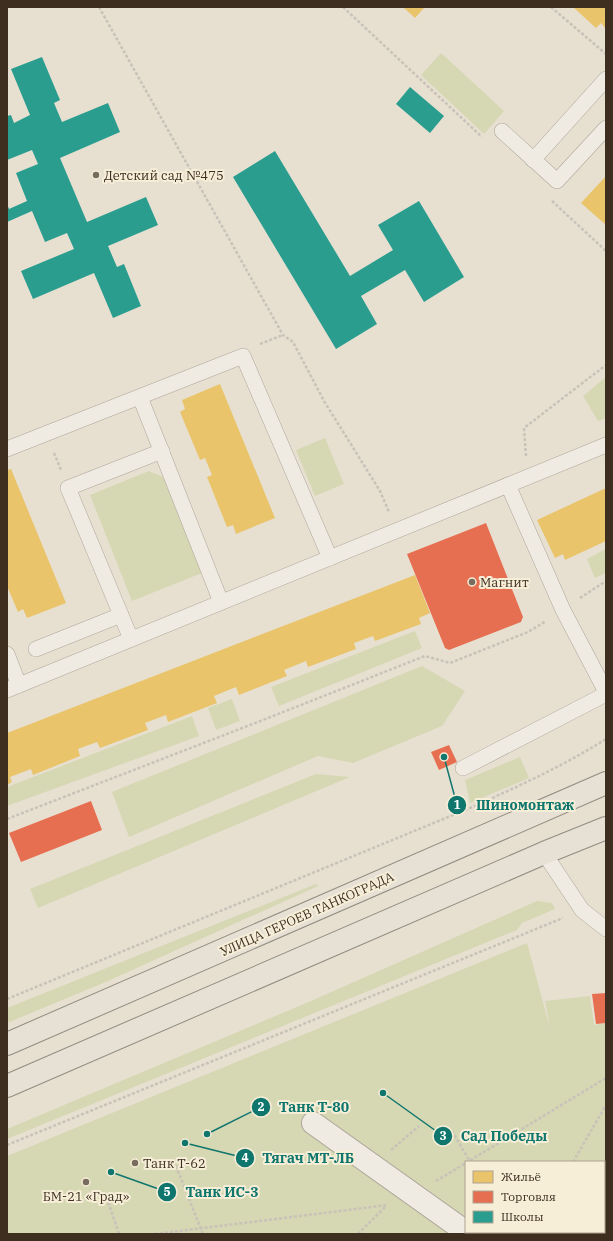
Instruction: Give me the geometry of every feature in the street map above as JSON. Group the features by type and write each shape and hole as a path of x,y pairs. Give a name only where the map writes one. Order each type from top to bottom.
{"main road":[{"name":"УЛИЦА ГЕРОЕВ ТАНКОГРАДА","path":"7,1044 606,783"},
{"path":"7,1086 544,853 606,828"}],"street":[{"path":"313,1123 465,1231"}],"lane":[{"path":"533,160 606,79"},
{"path":"502,131 557,181 606,128"},
{"path":"7,449 243,356 330,558"},
{"path":"140,397 221,602"},
{"path":"7,654 13,688 606,445"},
{"path":"131,639 68,488 162,451"},
{"path":"463,768 606,693 563,610 508,485"},
{"path":"36,649 121,614"},
{"path":"544,853 582,910 606,929"}],"path":[{"path":"99,7 283,335 293,342 324,401 380,491 396,531"},
{"path":"343,7 483,138"},
{"path":"551,7 606,54"},
{"path":"548,197 606,251"},
{"path":"254,347 283,335"},
{"path":"528,477 524,428 606,365"},
{"path":"46,434 68,488"},
{"path":"7,819 425,656 450,663 528,632 606,581"},
{"path":"7,999 470,808 540,777 606,739"},
{"path":"7,1145 582,910"},
{"path":"452,1131 469,1160 606,1078"},
{"path":"574,1161 606,1105"},
{"path":"372,1166 419,1126"},
{"path":"155,1234 386,1206 419,1198 465,1163"},
{"path":"176,1166 204,1234"},
{"path":"105,1194 119,1234"},
{"path":"358,1234 386,1206"}],"green space":[{"path":"441,53 504,111 484,134 421,75"},
{"path":"606,377 606,418 598,421 583,396"},
{"path":"325,438 344,484 315,496 296,450"},
{"path":"149,471 163,477 202,573 132,601 90,495"},
{"path":"606,549 606,573 595,578 587,559"},
{"path":"415,631 422,648 279,706 271,687"},
{"path":"422,666 465,691 442,726 353,763 318,756 129,837 112,792"},
{"path":"232,699 240,721 216,730 208,708"},
{"path":"192,716 199,736 7,806 7,787"},
{"path":"520,757 529,778 470,803 465,780"},
{"path":"316,774 350,777 38,908 30,889"},
{"path":"316,884 318,886 108,981 7,1023 7,1008"},
{"path":"537,901 552,903 555,909 522,923 517,930 7,1139 7,1129 311,1001"},
{"path":"527,943 550,1028 545,1001 590,996 594,1025 606,1023 606,1234 7,1234 7,1156"}],"building: Жильё":[{"path":"403,7 425,7 415,18"},
{"path":"573,7 606,7 606,29 601,23 596,28"},
{"path":"606,176 606,225 581,203"},
{"path":"220,384 275,518 236,534 233,525 227,527 207,477 212,475 205,458 200,460 180,412 185,409 182,400"},
{"path":"11,469 66,603 27,618 23,609 18,612 7,586 7,470"},
{"path":"606,488 606,541 565,560 563,554 555,558 537,520"},
{"path":"415,575 430,613 419,618 421,624 375,641 373,636 354,643 356,649 308,667 306,661 284,670 287,676 239,695 236,687 214,696 217,703 168,722 166,715 145,723 148,730 100,748 97,742 78,749 80,756 33,775 31,769 10,777 12,782 7,785 7,733"}],"building: Торговля":[{"path":"486,523 523,617 521,622 449,650 445,648 407,554"},
{"path":"449,745 457,762 439,770 431,752"},
{"path":"91,801 102,830 21,862 9,833"},
{"path":"606,993 606,1023 596,1024 592,994"}],"building: Школы":[{"path":"42,57 60,100 54,103 62,122 108,103 120,132 60,158 87,222 146,197 158,225 108,246 117,267 124,264 141,306 113,318 94,273 33,299 21,271 74,249 67,233 45,242 32,211 7,222 7,204 9,209 27,201 16,173 38,164 32,150 7,160 7,116 11,115 14,123 30,115 11,69"},
{"path":"410,87 444,116 430,133 396,104"},
{"path":"275,151 350,276 393,250 378,225 419,201 464,277 424,302 405,270 361,296 377,324 336,349 233,177"}],"place":[{"name":"Детский сад №475","path":"96,175"},
{"name":"Магнит","path":"472,582"},
{"name":"Шиномонтаж","path":"444,757"},
{"name":"Сад Победы","path":"383,1093"},
{"name":"Танк Т-80","path":"207,1134"},
{"name":"Тягач МТ-ЛБ","path":"185,1143"},
{"name":"Танк Т-62","path":"135,1163"},
{"name":"Танк ИС-3","path":"111,1172"},
{"name":"БМ-21 «Град»","path":"86,1182"}]}
